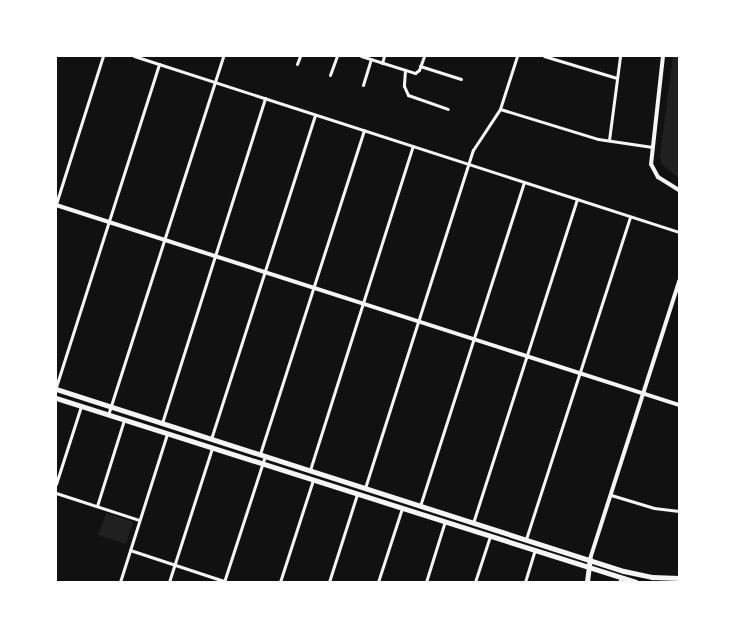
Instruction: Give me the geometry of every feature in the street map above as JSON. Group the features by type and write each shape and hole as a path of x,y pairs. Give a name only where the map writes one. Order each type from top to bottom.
{"main road":[{"path":"56,388 110,407 638,574 679,578"},
{"path":"56,398 535,550 620,580 636,582"},
{"path":"587,582 590,559"}],"street":[{"path":"103,56 56,204 679,405"},
{"path":"134,56 679,232"},
{"path":"108,415 223,56"},
{"path":"297,64 300,56"},
{"path":"330,75 337,56"},
{"path":"361,56 416,72 424,56"},
{"path":"382,63 384,56"},
{"path":"365,488 476,143 500,110 517,56"},
{"path":"544,56 617,78"},
{"path":"609,140 620,56"},
{"path":"663,56 650,160 654,171 661,180 679,190"},
{"path":"363,85 371,59"},
{"path":"56,388 159,64"},
{"path":"420,66 461,79"},
{"path":"405,70 404,86 408,95 448,109"},
{"path":"162,423 265,98"},
{"path":"500,110 609,140 652,147"},
{"path":"211,439 315,114"},
{"path":"130,550 225,582 262,464 263,455 314,288 364,130"},
{"path":"310,470 413,146"},
{"path":"420,506 524,182"},
{"path":"473,523 577,199"},
{"path":"526,539 630,216"},
{"path":"590,559 679,281"},
{"path":"56,484 81,406"},
{"path":"97,506 124,420"},
{"path":"120,582 167,434"},
{"path":"169,582 212,448"},
{"path":"280,582 313,480"},
{"path":"56,493 140,520"},
{"path":"329,582 357,494"},
{"path":"611,495 654,508 679,511"},
{"path":"378,582 402,508"},
{"path":"426,582 445,521"},
{"path":"475,582 490,536"},
{"path":"525,582 535,550"}],"shaded area":[{"path":"673,56 679,56 679,178 661,164 660,156"},
{"path":"106,513 133,522 126,544 98,535"}]}
